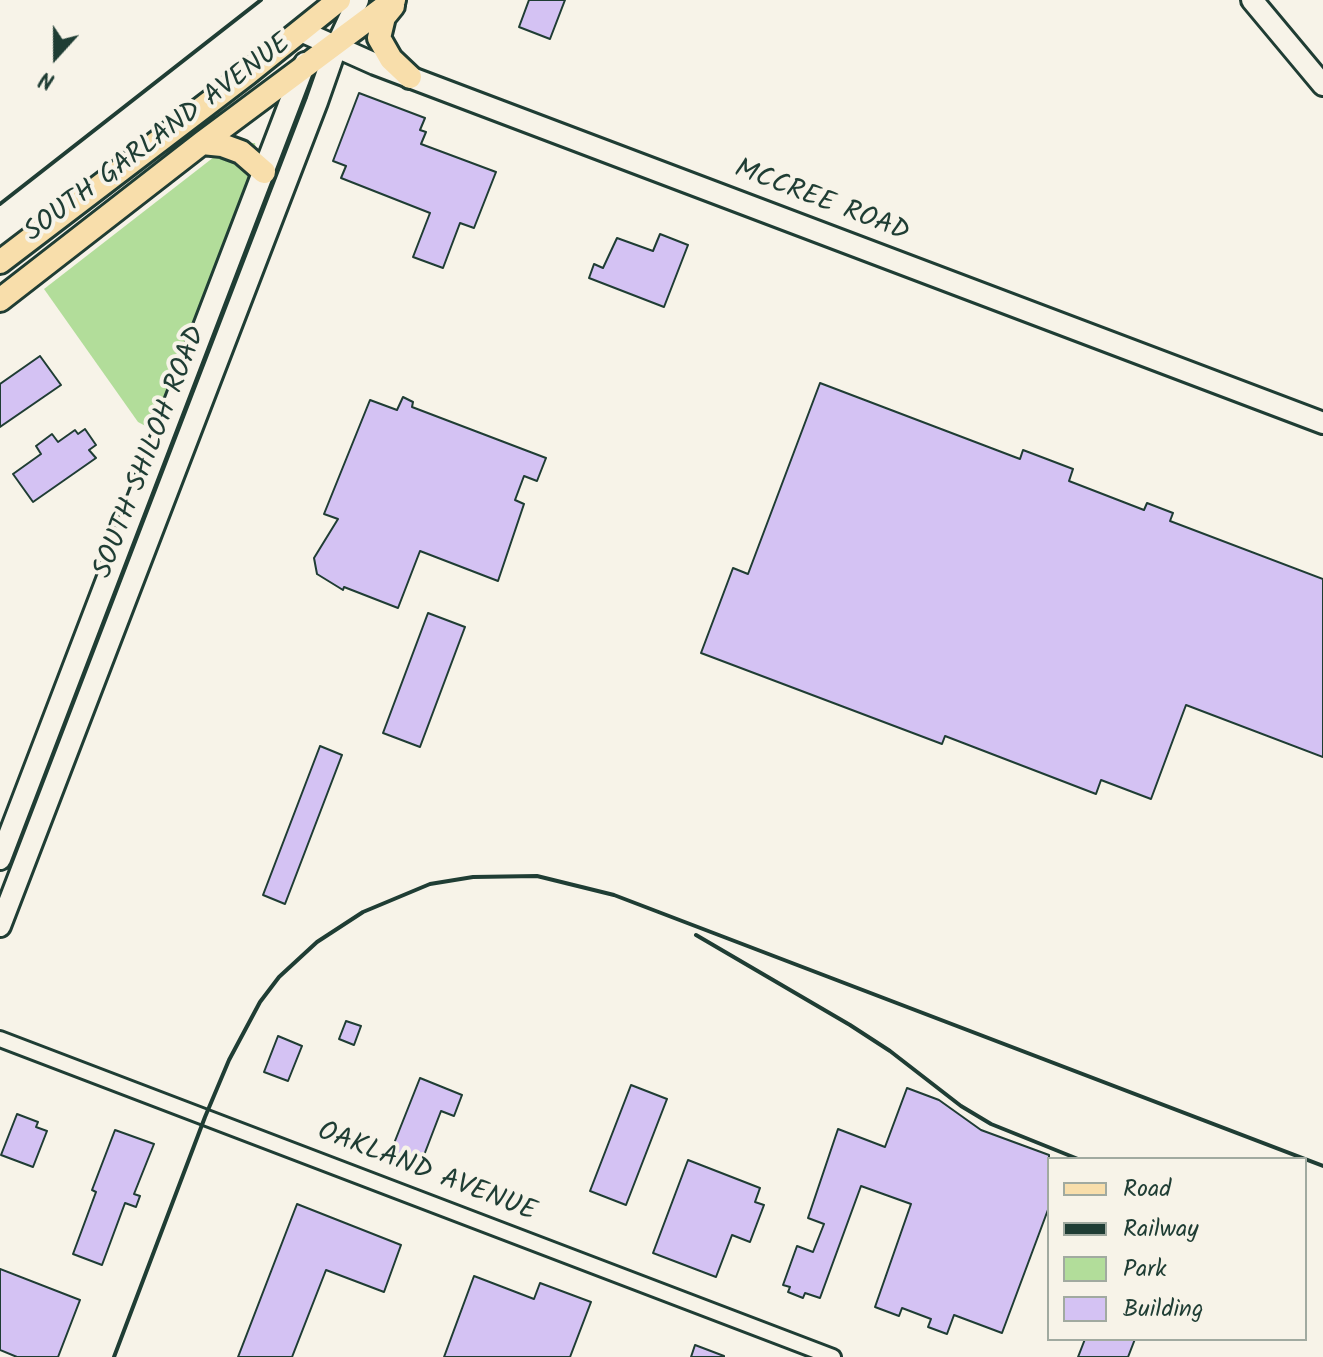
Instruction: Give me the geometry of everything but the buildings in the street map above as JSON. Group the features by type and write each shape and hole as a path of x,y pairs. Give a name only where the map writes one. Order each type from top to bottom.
{"main road":[{"name":"SOUTH SHILOH ROAD","path":"0,926 337,45 358,0"},
{"name":"SOUTH GARLAND AVENUE","path":"0,300 202,143 395,0"},
{"path":"395,0 384,17 379,38 391,59 410,77"},
{"path":"1252,0 1323,85"},
{"name":"SOUTH GARLAND AVENUE","path":"0,262 308,33 330,4"},
{"name":"SOUTH SHILOH ROAD","path":"0,859 304,67 308,33"},
{"name":"MCCREE ROAD","path":"308,33 410,77 1323,423"},
{"path":"202,143 222,145 241,152 264,172"},
{"path":"99,602 121,611"},
{"path":"91,623 113,632"}],"street":[{"name":"OAKLAND AVENUE","path":"0,1039 833,1357"}],"green space":[{"path":"232,143 255,143 259,168 157,432 138,422 44,289"}],"railway":[{"path":"0,204 261,0"},
{"path":"114,1357 205,1117 229,1060 260,1002 279,977 317,942 363,912 430,884 473,877 537,876 614,895 1299,1157"},
{"path":"696,935 850,1025 890,1051 961,1106 991,1124 1073,1157"},
{"path":"1307,1160 1323,1166"}]}
